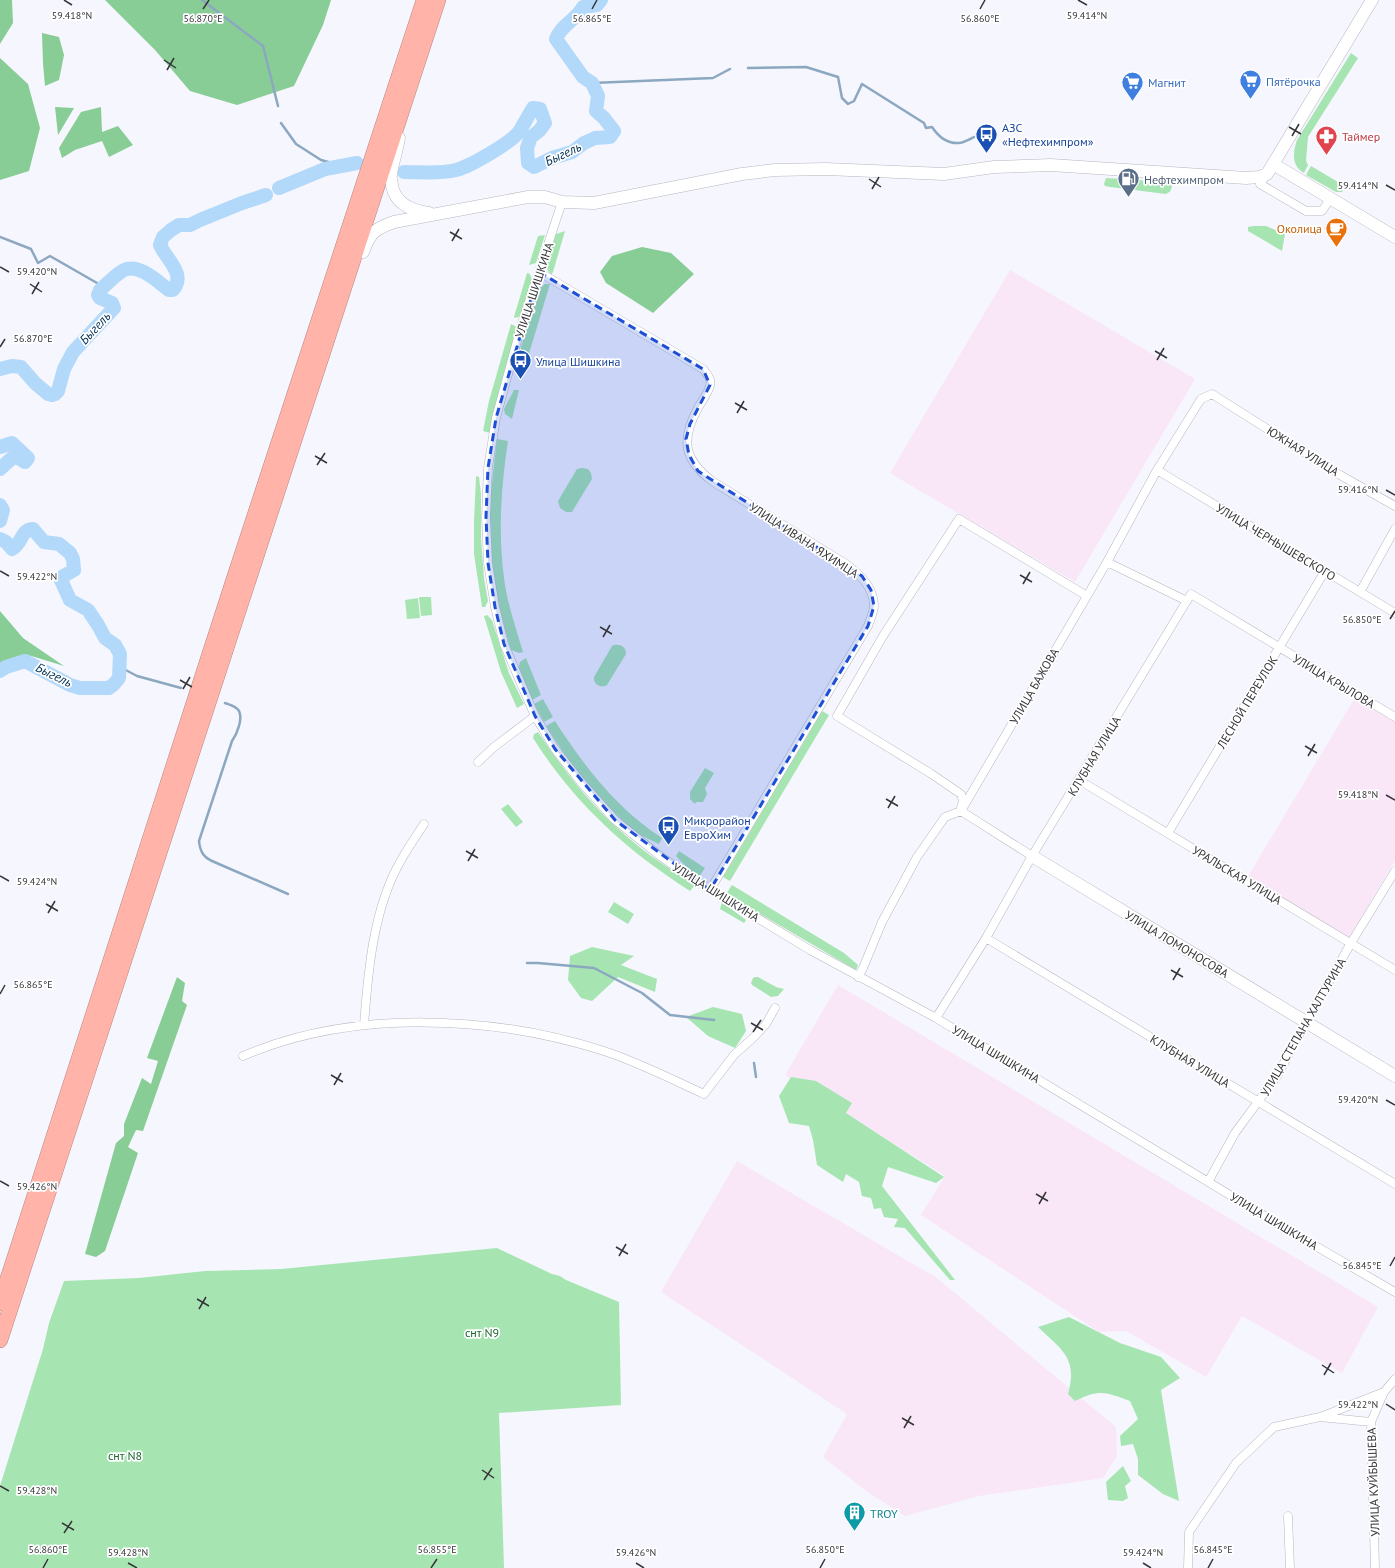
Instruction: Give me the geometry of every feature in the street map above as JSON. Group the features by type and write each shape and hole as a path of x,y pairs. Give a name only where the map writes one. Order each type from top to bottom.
{"highway":[{"path":"0,1302 232,585 424,0"},
{"path":"0,1340 438,0"}],"street":[{"path":"341,299 355,272 368,239 374,231 380,227 394,222 528,197 545,197 562,202 594,203 742,174 775,170 826,168 944,174 994,167 1051,165 1246,178 1260,177 1266,174 1372,0"},
{"path":"412,81 390,176 393,191 398,200 407,207 418,212 441,214"},
{"path":"1266,174 1330,199 1395,237"},
{"path":"1266,174 1306,211 1322,211 1330,199"},
{"name":"УЛИЦА ШИШКИНА","path":"562,202 522,323 496,418 488,468 486,517 488,563 495,608 504,644 535,716 555,749 581,782 615,820 660,856 710,890 810,950 936,1018 1208,1182 1395,1292"},
{"name":"УЛИЦА ИВАНА ЯХИМЦА","path":"539,272 703,369 709,378 710,385 690,424 686,438 689,455 698,471 846,564 862,576 871,590 874,606 868,626 710,890"},
{"name":"УЛИЦА БАЖОВА","path":"961,811 1107,562 1157,470 1201,399 1212,394"},
{"name":"ЮЖНАЯ УЛИЦА","path":"1212,394 1340,475 1395,506"},
{"name":"УЛИЦА ЧЕРНЫШЕВСКОГО","path":"1157,470 1395,613"},
{"path":"858,977 882,922 917,858 945,817 961,811 963,801 960,794 918,765 836,716 883,636 959,519 1087,596"},
{"path":"1360,592 1395,529"},
{"name":"УЛИЦА КРЫЛОВА","path":"1107,562 1189,598 1280,648 1395,717"},
{"name":"ЛЕСНОЙ ПЕРЕУЛОК","path":"1168,833 1325,571"},
{"name":"КЛУБНАЯ УЛИЦА","path":"936,1018 986,938 1032,856 1189,598"},
{"path":"478,762 494,746 535,716"},
{"name":"УРАЛЬСКАЯ УЛИЦА","path":"1079,780 1395,970"},
{"name":"УЛИЦА ЛОМОНОСОВА","path":"961,811 1032,856 1395,1076"},
{"path":"364,1025 369,966 376,930 388,887 399,862 424,824"},
{"name":"УЛИЦА СТЕПАНА ХАЛТУРИНА","path":"1208,1182 1236,1133 1277,1076 1351,943 1395,871"},
{"name":"КЛУБНАЯ УЛИЦА","path":"986,938 1395,1184"},
{"path":"243,1056 271,1045 316,1033 364,1025 434,1022 488,1026 550,1036 604,1052 642,1066 704,1094 734,1055 766,1024 775,1008"},
{"name":"УЛИЦА КУЙБЫШЕВА","path":"1376,1568 1371,1422 1384,1392 1395,1379"},
{"path":"1188,1568 1189,1532 1236,1463 1274,1427 1320,1417 1384,1392"},
{"path":"1320,1417 1371,1422"},
{"path":"1288,1516 1290,1568"}],"highlighted area":[{"path":"539,272 703,369 710,385 690,424 686,439 689,455 698,471 862,576 871,590 874,606 868,626 710,890 615,820 555,749 535,716 504,644 495,607 488,563 486,517 488,468 496,418"}],"shaded area":[{"path":"1010,270 1195,379 1075,582 890,473"},
{"path":"1356,696 1395,721 1395,860 1349,938 1247,878"},
{"path":"838,985 1378,1307 1342,1373 1242,1316 1206,1377 1126,1331 1099,1332 921,1215 945,1176 785,1075"},
{"path":"737,1161 937,1278 1116,1427 1117,1456 1103,1478 979,1496 905,1516 866,1491 823,1457 847,1414 661,1292"}],"green space":[{"path":"0,0 12,0 13,23 0,44"},
{"path":"105,0 331,0 323,25 294,86 237,105 190,91 155,50"},
{"path":"42,33 59,37 64,55 59,80 45,86 43,64"},
{"path":"1351,53 1358,58 1308,137 1306,161 1308,165 1304,173 1295,163 1294,154 1297,140"},
{"path":"0,58 28,84 40,128 29,171 0,180"},
{"path":"55,107 74,108 58,135"},
{"path":"101,107 102,132 118,126 133,145 109,157 102,141 75,150 62,158 59,148 81,112"},
{"path":"1311,166 1343,185 1344,187 1342,192 1336,192 1306,175"},
{"path":"1106,178 1167,182 1172,186 1170,191 1166,194 1105,186 1104,184"},
{"path":"1266,226 1285,234 1282,251 1248,231 1248,227"},
{"path":"565,231 551,275 546,265 556,234"},
{"path":"545,235 536,263 529,265 538,236"},
{"path":"642,247 671,253 694,274 653,313 606,283 600,272 612,256"},
{"path":"527,273 530,274 532,280 521,316 515,318 514,317"},
{"path":"545,284 550,284 524,370 519,368 521,347 537,294 540,288"},
{"path":"511,324 517,327 517,330 503,377 490,433 483,431 489,401"},
{"path":"514,390 519,390 512,419 505,414 504,409"},
{"path":"497,439 508,441 502,492 501,544 507,597 523,652 519,653 511,650 506,634 498,603 491,554 490,521 492,480"},
{"path":"577,469 588,469 591,473 592,479 572,512 566,512 560,508 558,501"},
{"path":"476,476 479,477 481,494 481,538 484,578 488,601 485,607 482,607 474,554"},
{"path":"419,597 431,597 432,615 421,616"},
{"path":"418,598 420,618 407,619 405,600"},
{"path":"0,611 23,638 64,666 28,655 0,669"},
{"path":"487,615 492,620 509,673 524,704 517,708 501,672 484,616"},
{"path":"614,645 623,646 626,654 607,685 600,686 596,684 594,677"},
{"path":"526,658 541,695 532,700 518,670 520,662"},
{"path":"543,699 553,717 544,722 534,704"},
{"path":"822,711 829,715 730,881 723,877"},
{"path":"555,721 602,786 630,814 662,838 659,844 636,833 602,801 569,761 546,726"},
{"path":"538,732 571,778 595,806 622,832 644,850 665,866 695,885 690,891 644,859 603,824 566,784 549,762 533,738 534,734"},
{"path":"705,768 714,773 705,788 707,794 703,802 696,802 695,804 690,799 690,792"},
{"path":"508,804 523,822 516,827 501,809"},
{"path":"679,851 705,868 699,877 692,873 676,856"},
{"path":"732,885 844,953 858,965 856,970 726,894"},
{"path":"614,902 634,914 628,924 608,912"},
{"path":"722,902 746,920 744,923 720,909"},
{"path":"592,947 634,956 621,965 657,979 655,992 618,977 592,1001 581,998 568,980 570,956"},
{"path":"177,977 185,983 182,1001 187,1005 143,1131 136,1130 128,1147 138,1153 105,1251 96,1257 85,1254 116,1143 124,1136 124,1124 142,1078 151,1084 158,1061 147,1058"},
{"path":"755,977 758,977 776,987 784,989 778,996 771,997 752,985 751,983"},
{"path":"713,1007 742,1014 746,1031 735,1048 708,1036 686,1017"},
{"path":"791,1077 816,1081 852,1103 846,1113 944,1177 936,1183 888,1167 882,1186 955,1280 950,1280 905,1228 894,1227 898,1219 884,1217 881,1208 874,1209 871,1198 862,1196 859,1182 846,1174 843,1182 817,1165 809,1126 789,1123 779,1096"},
{"path":"497,1248 552,1274 560,1276 566,1280 619,1302 621,1405 499,1413 504,1568 0,1568 0,1486 43,1349 49,1323 64,1281 139,1278 205,1271 281,1269"},
{"path":"1069,1317 1120,1343 1161,1357 1180,1378 1161,1390 1179,1501 1163,1494 1138,1475 1138,1459 1133,1444 1121,1446 1120,1436 1138,1419 1130,1401 1108,1394 1097,1393 1075,1401 1068,1394 1071,1382 1071,1372 1066,1356 1061,1349 1038,1327"},
{"path":"1123,1466 1131,1481 1125,1486 1128,1498 1123,1501 1108,1500 1106,1482"}],"waterway":[{"path":"202,0 263,46 278,106"},
{"name":"Быгель","path":"404,172 437,172 463,168 499,148 514,137 519,132 533,108 540,109 545,123 539,131 531,137 527,148 528,163 534,167 552,158 572,152 584,143 595,138 610,137 614,131 604,118 596,111 598,96 592,83 583,77 556,39 561,30 577,16 583,7 597,5 601,0"},
{"path":"748,68 806,67 838,77 842,98 848,104 854,101 862,84 924,123 926,128 932,127 947,141 961,143 974,137"},
{"path":"592,83 713,78 730,69"},
{"path":"281,123 296,144 321,160 343,166"},
{"name":"Быгель","path":"279,188 325,169 357,163"},
{"name":"Быгель","path":"0,369 12,366 21,367 35,383 48,394 55,394 58,391 64,369 73,352 114,308 112,303 100,298 98,295 100,290 118,274 124,270 130,269 142,271 169,290 173,290 177,284 178,278 174,266 160,245 163,237 179,225 190,225 242,203 266,195"},
{"path":"0,237 31,249 38,263 50,256 104,287"},
{"name":"Быгель","path":"0,447 12,443 28,458 25,462 17,457 12,458 0,469"},
{"name":"Быгель","path":"0,505 3,510 0,521"},
{"name":"Быгель","path":"0,539 6,542 12,549 18,544 26,531 33,529 44,542 59,544 70,553 73,559 74,570 60,578 70,600 88,610 105,638 115,645 120,654 119,678 109,688 80,688 70,685 25,661 6,667 0,671"},
{"path":"120,667 137,676 181,688"},
{"path":"225,703 238,709 240,714 240,722 232,741 199,841 200,848 204,856 209,859 288,894"},
{"path":"527,963 594,968 642,993 670,1015 714,1020"},
{"path":"754,1063 756,1077"}],"place":[{"name":"Пятёрочка","path":"1251,100"},
{"name":"Магнит","path":"1132,102"},
{"name":"АЗС «Нефтехимпром»","path":"986,154"},
{"name":"Таймер","path":"1326,156"},
{"name":"Нефтехимпром","path":"1129,198"},
{"name":"Околица","path":"1337,248"},
{"name":"Улица Шишкина","path":"520,380"},
{"name":"Микрорайон ЕвроХим","path":"668,846"},
{"name":"TROY","path":"855,1532"}],"park label":[{"name":"снт N9","path":"482,1332"},
{"name":"снт N8","path":"125,1455"}]}
